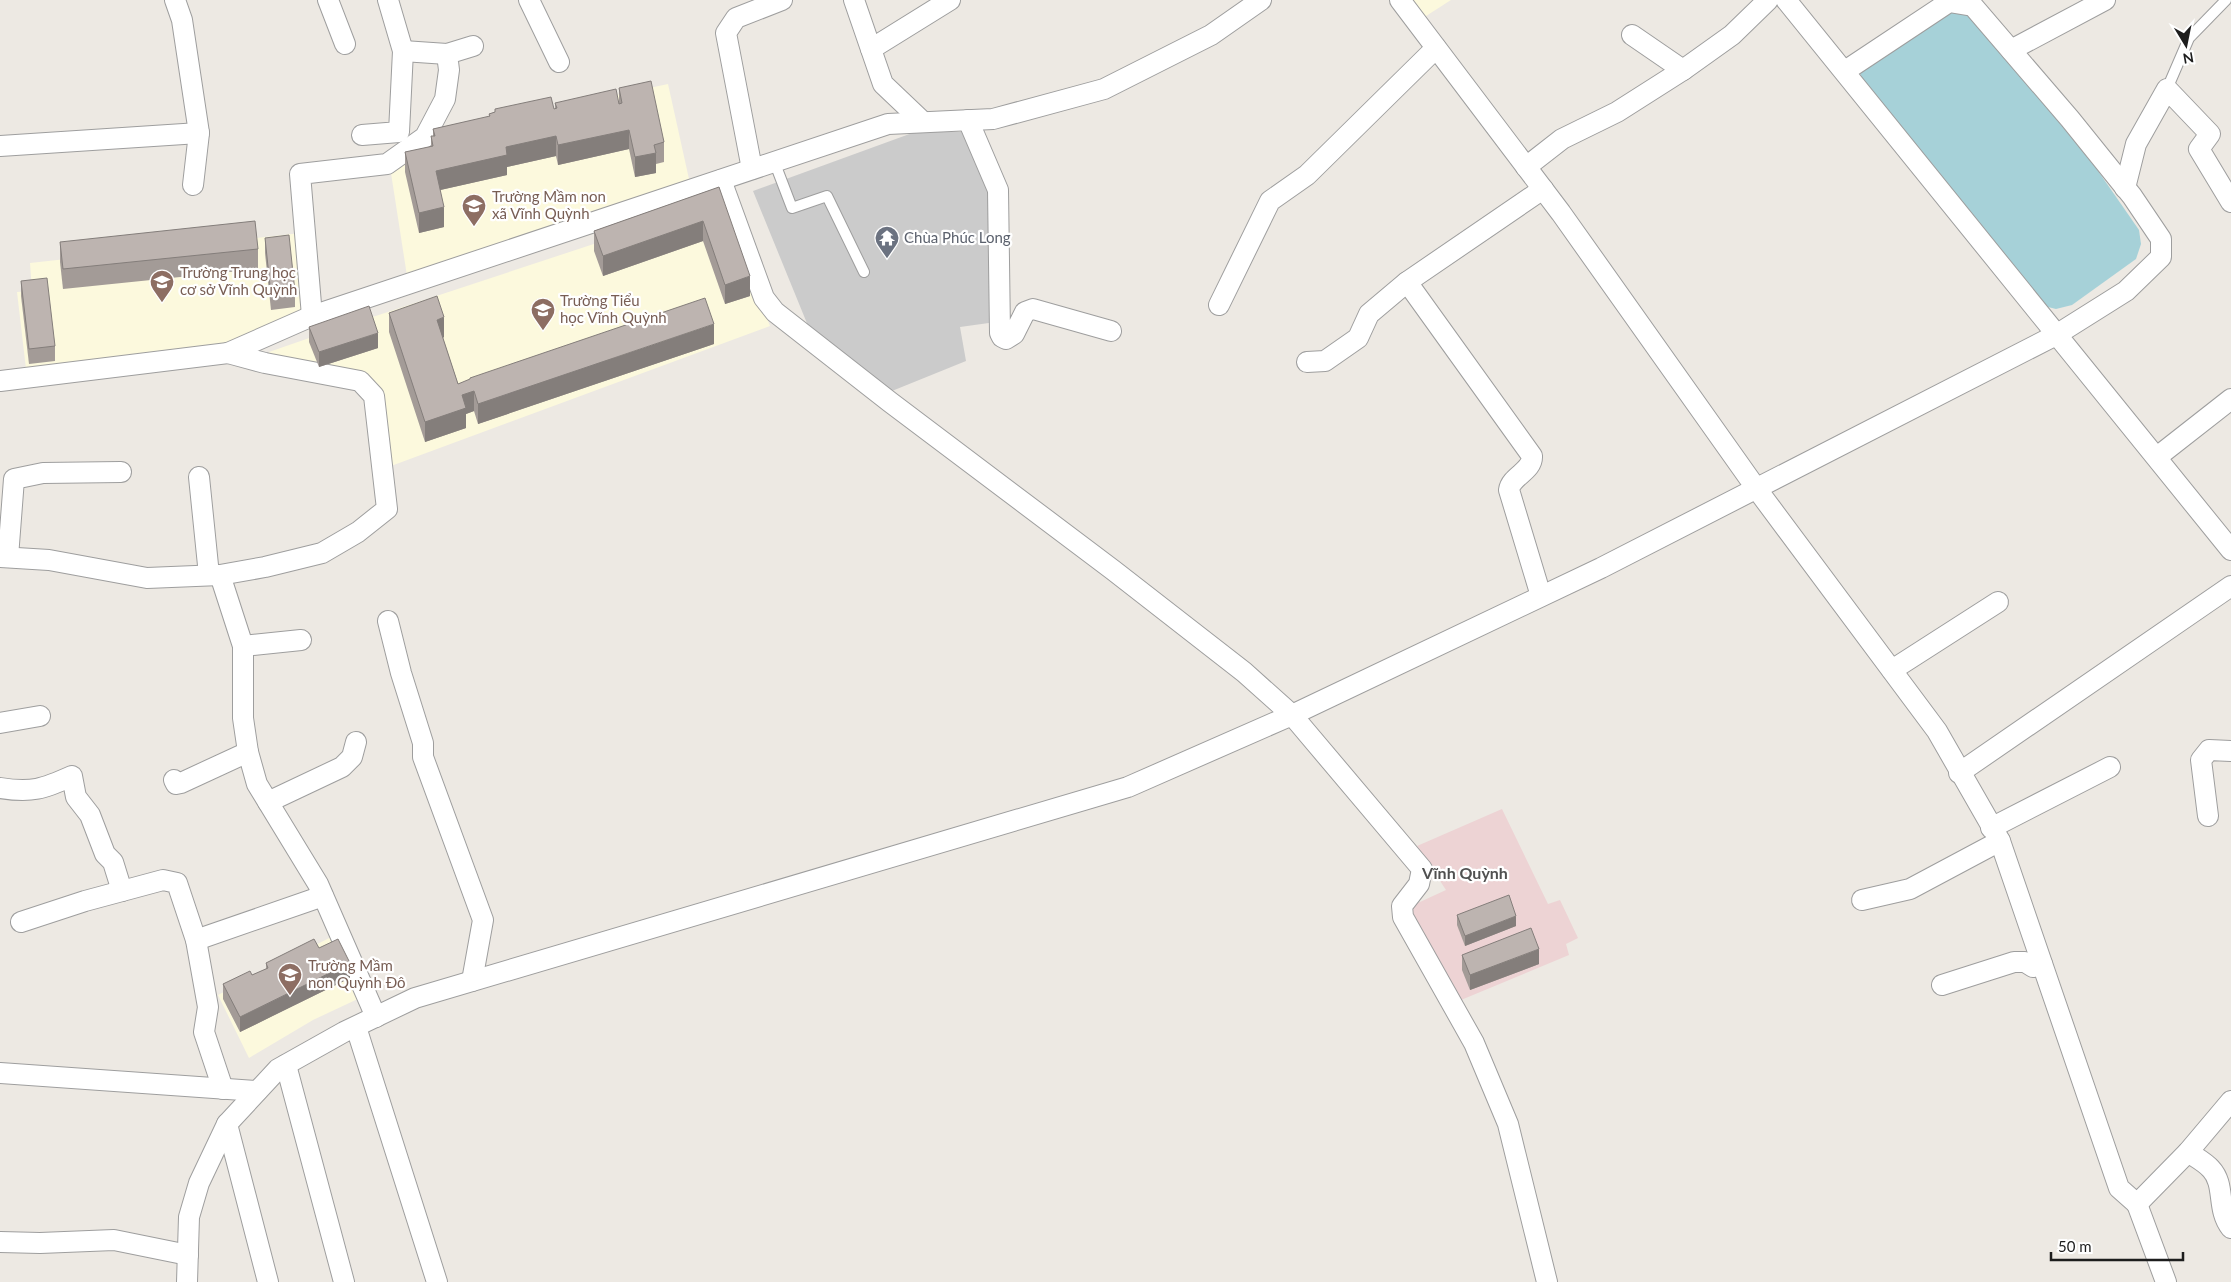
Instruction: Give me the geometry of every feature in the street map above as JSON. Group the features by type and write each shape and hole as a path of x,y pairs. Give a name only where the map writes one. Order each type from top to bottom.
{"street":[{"path":"175,0 182,20 198,133 193,185"},
{"path":"328,0 345,44"},
{"path":"362,135 399,132 403,50 388,0"},
{"path":"529,0 559,62"},
{"path":"752,169 726,33 736,18 782,0"},
{"path":"854,0 883,84 923,122"},
{"path":"871,49 950,0"},
{"path":"0,381 228,353 312,316 888,124 993,119 1104,89 1211,35 1261,0"},
{"path":"1400,0 1543,189 1756,488 1937,731 1959,773 1996,834 2042,964 2113,1177 2125,1196 2137,1204 2166,1282"},
{"path":"1526,167 1562,139 1617,112 1683,70 1732,35 1768,0"},
{"path":"1786,0 2231,550"},
{"path":"2011,50 2105,0"},
{"path":"187,1282 189,1217 199,1183 227,1124 278,1069 356,1026 415,998 1128,787 1292,715 1541,596 2056,335 2126,291 2161,257 2161,239 2125,188 1973,6 1949,2 1845,72"},
{"path":"1632,35 1683,70"},
{"path":"403,50 447,54 473,46"},
{"path":"1219,305 1270,201 1307,175 1436,48"},
{"path":"312,316 300,174 387,164 425,136 445,99 449,70 447,54"},
{"path":"2125,188 2136,144 2167,89 2210,134 2199,149 2231,202"},
{"path":"968,120 998,190 1000,333 1002,337 1006,339 1014,334 1025,312 1033,309 1111,331"},
{"path":"0,146 198,133"},
{"path":"721,180 764,298 775,312 1244,672 1292,715 1422,869 1419,884 1402,906 1403,917 1474,1043 1508,1124 1547,1282"},
{"path":"1307,362 1325,361 1358,338 1369,314 1407,282 1543,189"},
{"path":"1407,282 1532,456 1531,464 1511,483 1509,490 1541,596"},
{"path":"121,472 43,473 14,479 4,557 49,560 147,578 215,575 265,567 322,553 358,532 387,510 374,396 360,381 265,363 228,353"},
{"path":"2157,457 2231,399"},
{"path":"199,477 215,575 243,646 243,718 248,752 257,784 318,884 376,1017"},
{"path":"1959,773 2231,586"},
{"path":"1892,670 1998,602"},
{"path":"388,621 401,673 423,744 423,757 483,920 472,982"},
{"path":"243,646 301,640"},
{"path":"0,723 40,716"},
{"path":"268,802 342,767 352,757 356,742"},
{"path":"2208,816 2201,760 2209,750 2231,751"},
{"path":"174,780 176,784 181,783 248,752"},
{"path":"1862,900 1910,889 1996,834 2110,767"},
{"path":"0,788 20,791 45,789 72,776 76,797 90,815 105,854 113,862 122,891"},
{"path":"21,922 162,880 177,883 196,940 208,1007 204,1032 223,1089"},
{"path":"196,940 323,896"},
{"path":"1942,986 2014,962 2025,962 2033,967 2042,964"},
{"path":"356,1026 437,1282"},
{"path":"286,1065 344,1282"},
{"path":"0,1073 257,1091"},
{"path":"2137,1204 2188,1152 2231,1101"},
{"path":"227,1124 268,1282"},
{"path":"2188,1152 2211,1169 2220,1185 2223,1216 2231,1228"},
{"path":"0,1242 40,1243 114,1240 188,1255"}],"lane":[{"path":"2167,89 2190,38 2226,0"},
{"path":"774,162 792,208 827,196 864,272"}],"shaded area":[{"path":"1411,0 1451,0 1423,18"},
{"name":"Trường Mầm non xã Vĩnh Quỳnh","path":"668,84 689,179 407,276 391,173 439,133"},
{"name":"Chùa Phúc Long","path":"915,132 966,132 991,196 996,322 960,327 966,361 887,393 813,338 753,191"},
{"name":"Trường Tiểu học Vĩnh Quỳnh","path":"721,202 770,326 391,466 379,385 269,357 269,352 315,336"},
{"name":"Trường Trung học cơ sở Vĩnh Quỳnh","path":"301,233 306,313 224,347 26,369 17,292 32,291 30,263"},
{"path":"1502,809 1548,904 1560,900 1578,938 1566,944 1569,955 1461,1000 1409,907 1446,890 1417,846"},
{"name":"Trường Mầm non Quỳnh Đô","path":"335,935 362,997 313,1020 249,1058 218,995"}],"water":[{"path":"1956,9 1974,17 2096,168 2139,230 2141,244 2136,259 2072,305 2056,309 2044,306 1863,82 1860,73"}],"building":[{"path":"651,81 664,142 654,145 656,153 635,157 629,130 558,145 556,136 506,147 507,155 436,171 444,207 419,213 405,152 433,146 431,136 435,136 433,129 490,116 489,114 495,112 495,109 551,97 554,109 557,108 555,103 616,89 619,104 622,103 619,88"},
{"path":"719,187 750,276 725,285 703,221 603,256 594,231"},
{"path":"255,221 258,249 63,269 60,242"},
{"path":"289,235 295,292 271,295 265,238"},
{"path":"47,278 55,346 29,349 21,281"},
{"path":"437,296 444,317 437,320 458,384 470,378 705,298 714,324 478,404 474,391 462,395 466,408 425,422 389,313"},
{"path":"369,306 378,333 319,352 309,327"},
{"path":"1509,895 1516,916 1465,936 1457,915"},
{"path":"1531,928 1539,949 1470,975 1462,955"},
{"path":"314,939 319,948 338,939 350,963 240,1017 223,984 250,971 252,975 268,968 266,963"}],"place":[{"name":"Trường Mầm non xã Vĩnh Quỳnh","path":"474,227"},
{"name":"Chùa Phúc Long","path":"887,259"},
{"name":"Trường Trung học cơ sở Vĩnh Quỳnh","path":"162,303"},
{"name":"Trường Tiểu học Vĩnh Quỳnh","path":"543,331"},
{"name":"Trường Mầm non Quỳnh Đô","path":"290,996"}],"district":[{"name":"Vĩnh Quỳnh","path":"1465,873"}]}
